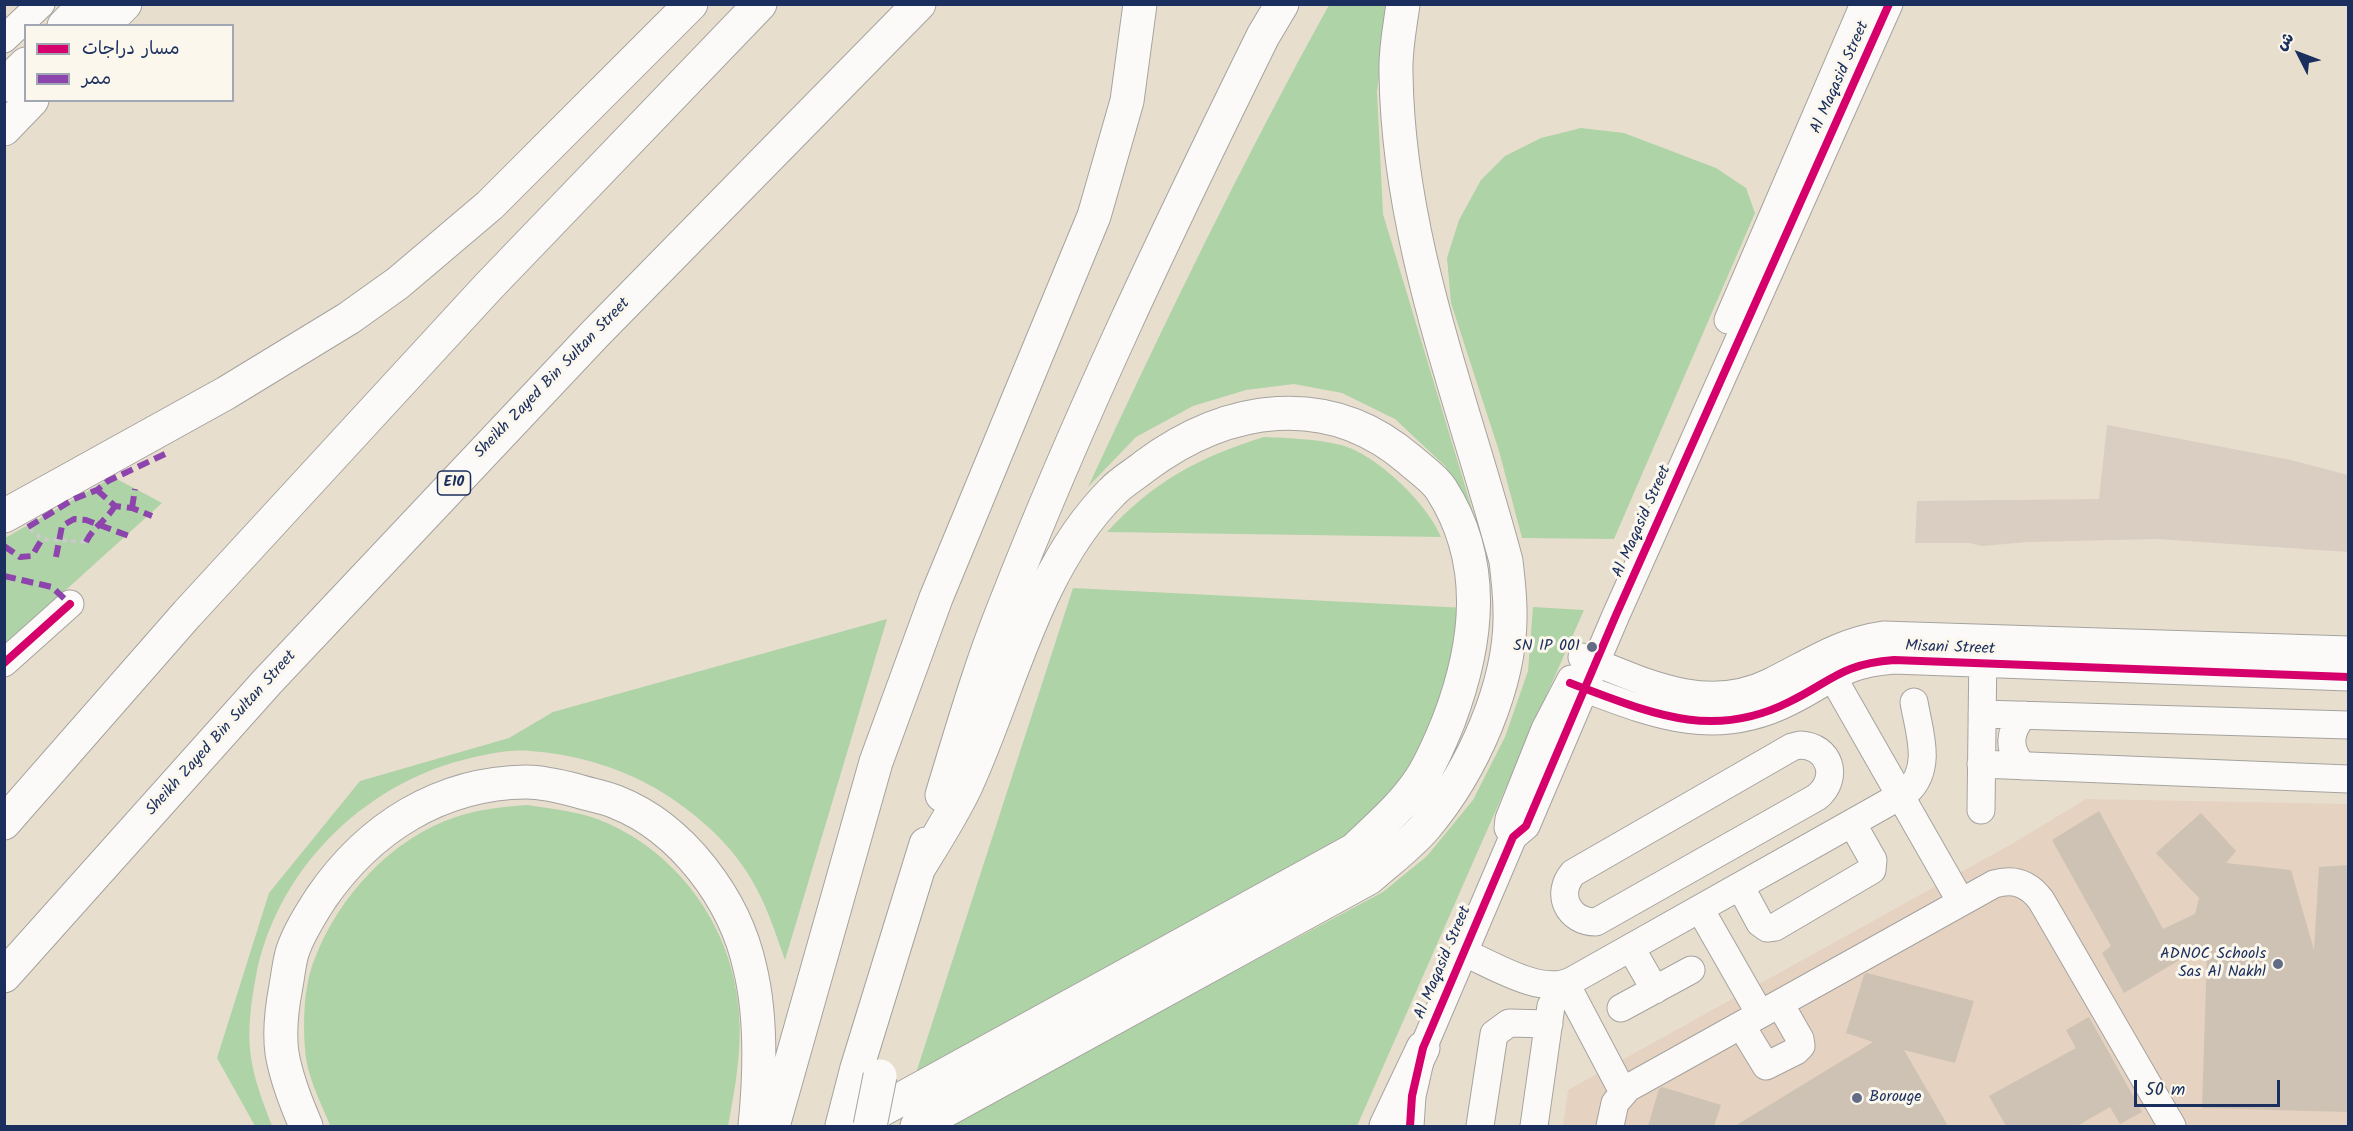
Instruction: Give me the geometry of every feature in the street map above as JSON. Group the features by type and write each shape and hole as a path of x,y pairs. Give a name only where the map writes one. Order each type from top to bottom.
{"main road":[{"path":"66,24 85,4"},
{"path":"106,24 125,4"},
{"path":"12,523 349,318 398,284 446,246 490,205 691,4"},
{"path":"4,824 187,614 480,295 760,4"},
{"name":"Sheikh Zayed Bin Sultan Street","path":"4,976 333,612 595,334 919,4"},
{"path":"773,1126 876,762 936,598 1094,216 1127,101 1140,4"},
{"path":"842,1126 868,1072 891,1009 893,953 920,866 1017,614 1055,483 1159,248 1263,36 1282,4"},
{"path":"917,1126 1369,879 1426,827 1467,766 1491,714 1506,650 1510,613 1506,561 1414,236 1401,161 1396,71 1402,4"},
{"path":"4,85 24,66"},
{"path":"4,129 30,102"},
{"path":"852,1126 1354,850 1390,816 1420,780 1440,744 1470,650 1475,610 1471,567 1461,530 1439,486 1397,449 1353,423 1306,414 1260,413 1208,429 1165,452 1112,491 1017,614"},
{"path":"306,1126 295,1100 282,1053 282,1004 292,952 310,915 336,876 370,840 404,816 447,796 488,786 528,782 570,789 616,802 656,825 694,859 719,894 736,927 750,967 756,1009 758,1095 755,1126"},
{"path":"1386,1126 1423,1048"},
{"path":"868,1072 870,1126"}],"street":[{"path":"4,39 41,4"},
{"name":"Al Maqasid Street","path":"1678,457 1864,4"},
{"name":"Al Maqasid Street","path":"1410,1126 1412,1096 1423,1048 1513,837 1508,828 1509,819 1545,729 1578,686 1678,457 1889,4"},
{"path":"4,663 69,604"},
{"name":"Misani Street","path":"1589,660 1680,694 1721,696 1762,686 1822,652 1863,638 1904,634 2349,650"},
{"path":"1981,810 1983,637"},
{"path":"2203,672 2204,645"},
{"name":"Misani Street","path":"1578,686 1668,718 1711,723 1753,717 1773,710 1832,676 1877,661 2349,677"},
{"path":"1832,676 1961,902"},
{"path":"1463,952 1541,985 1560,986 1627,950 1901,796 1913,786 1922,772 1923,762 1914,702"},
{"path":"1982,714 2349,725"},
{"path":"2023,766 2016,759 2011,741 2012,731 2024,715"},
{"path":"1800,745 1815,748 1827,759 1830,767 1828,784 1824,791 1811,801 1604,917 1596,922 1589,922 1570,912 1564,897 1564,888 1573,873 1792,747 1800,745"},
{"path":"1982,765 2349,779"},
{"path":"1740,886 1760,923 1771,928 1869,873 1874,863 1811,801"},
{"path":"1610,1126 1615,1103 1623,1092 1961,902 2003,881 2021,883 2036,893 2172,1126"},
{"path":"1700,909 1760,1014"},
{"path":"1604,917 1654,990"},
{"path":"1621,1008 1691,970"},
{"path":"1534,1126 1549,1024 1560,986"},
{"path":"1560,986 1623,1092"},
{"path":"1480,1126 1494,1034 1509,1023 1549,1024"}],"path":[{"path":"12,523 28,527 42,539 86,542"}],"shaded area":[{"path":"2107,425 2291,460 2348,475 2348,552 2156,539 2029,542 1982,546 1969,543 1915,543 1917,501 2099,499"},
{"path":"2086,799 2348,804 2348,1126 1563,1126 1568,1090 2010,845"}],"green space":[{"path":"1329,5 1390,5 1377,91 1383,214 1478,529 1445,466 1395,419 1342,393 1294,384 1246,390 1193,406 1136,437 1088,487 1204,244"},
{"path":"1581,128 1624,133 1716,168 1746,188 1755,213 1614,539 1522,538 1499,451 1451,303 1447,258 1459,220 1481,180 1505,156 1541,138"},
{"path":"1264,437 1322,441 1355,450 1385,469 1413,496 1425,510 1441,537 1107,532 1142,499 1178,473 1219,453"},
{"path":"113,477 162,503 5,645 5,538"},
{"path":"1073,588 1466,608 1463,649 1412,774 1345,837 915,1076"},
{"path":"1533,607 1584,610 1357,1126 945,1126 1383,892 1427,856 1473,800 1505,737 1528,671"},
{"path":"887,619 785,960 761,897 741,863 720,838 696,816 655,788 611,768 563,755 514,751 463,760 426,772 390,790 358,812 329,839 303,869 282,902 266,938 251,1006 249,1037 252,1066 272,1126 255,1126 217,1058 269,893 360,781 509,738 553,712"},
{"path":"527,805 588,816 634,837 659,855 699,900 715,926 727,954 735,983 739,1013 739,1056 728,1126 330,1125 308,1068 304,1014 311,968 325,935 338,913 370,872 410,839 465,814"}],"building":[{"name":"ADNOC Schools Sas Al Nakhl","path":"2099,811 2163,929 2195,914 2199,898 2156,853 2201,813 2236,851 2226,863 2291,870 2314,950 2319,867 2349,865 2349,1112 2202,1108 2207,955 2188,955 2124,993 2102,953 2111,946 2052,840"},
{"path":"1867,973 1974,1001 1955,1063 1904,1050 1948,1126 1735,1126 1873,1042 1846,1033 1864,975"},
{"path":"2089,1017 2142,1112 2120,1124 2110,1107 2077,1126 2006,1126 1989,1096 2076,1048 2066,1030"},
{"path":"1662,1087 1721,1105 1714,1126 1648,1126 1659,1089"}],"marked path":[{"path":"28,527 74,499 97,490 108,481 165,454"},
{"path":"132,508 135,489"},
{"path":"97,490 115,506 132,508 152,516"},
{"path":"86,542 115,506"},
{"path":"56,557 62,526 74,519 86,520 129,536"},
{"path":"4,546 20,557 32,556 42,539"},
{"path":"4,576 52,587 70,604"}],"cycle path":[{"path":"1410,1126 1412,1096 1423,1048 1513,837 1526,826 1616,615 1889,4"},
{"path":"4,663 70,604"},
{"path":"1570,683 1652,712 1705,721 1732,720 1760,714 1789,702 1861,665 1894,660 2348,677"}],"place":[{"name":"SN IP 001","path":"1592,647"},
{"name":"ADNOC Schools Sas Al Nakhl","path":"2278,964"},
{"name":"Borouge","path":"1857,1098"}]}
